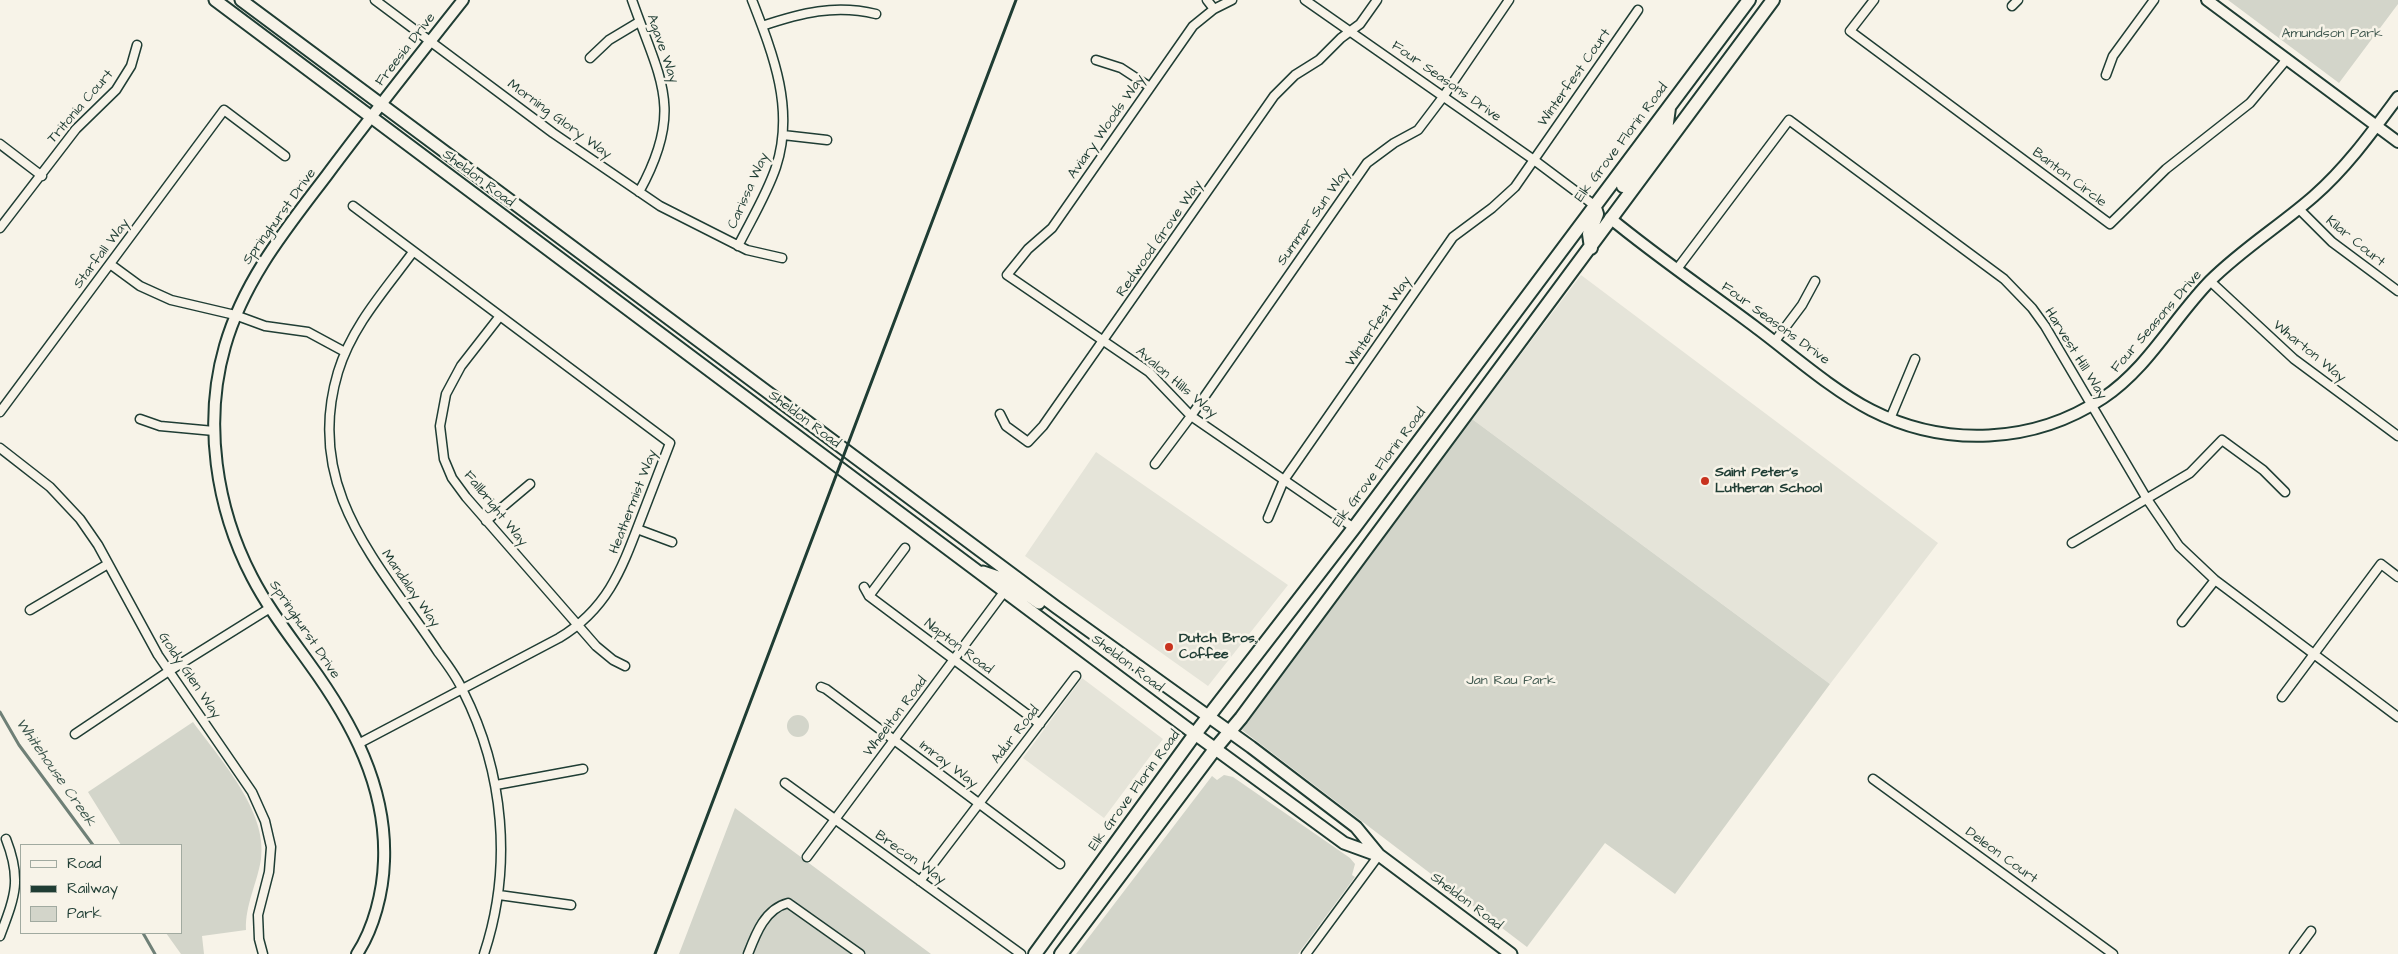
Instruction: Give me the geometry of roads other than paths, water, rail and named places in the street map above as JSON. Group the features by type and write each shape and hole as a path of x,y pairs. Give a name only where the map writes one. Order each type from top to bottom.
{"main road":[{"name":"Sheldon Road","path":"216,0 1215,749 1344,842 1379,855"},
{"name":"Sheldon Road","path":"241,0 1056,607 1209,717 1356,827 1379,855 1511,954"},
{"name":"Elk Grove Florin Road","path":"1035,954 1195,734 1354,528 1748,0"},
{"path":"1061,954 1591,248 1610,218 1773,0"},
{"path":"1610,218 1609,208 1616,196 1666,130 1669,105"},
{"path":"1591,248 1588,234 1597,214 1594,205"},
{"path":"975,570 1007,580 1044,606 1056,607"}],"street":[{"name":"Morning Glory Way","path":"375,0 545,127 660,206 738,246 757,254 782,258"},
{"name":"Freesia Drive","path":"371,117 463,0"},
{"name":"Agave Way","path":"632,0 662,81 665,116 659,150 639,192"},
{"name":"Carissa Way","path":"738,246 776,169 783,135 782,92 752,0"},
{"path":"1206,0 1214,9"},
{"name":"Aviary Woods Way","path":"1007,275 1028,250 1052,228 1192,26 1214,9 1232,0"},
{"name":"Four Seasons Drive","path":"1305,0 1534,160 1594,205"},
{"name":"Redwood Grove Way","path":"1000,414 1006,426 1028,442 1043,426 1104,342 1274,96 1283,85 1319,60 1360,24 1377,0"},
{"name":"Summer Sun Way","path":"1155,464 1192,416 1367,163 1394,142 1418,130 1444,97 1509,0"},
{"name":"Banton Circle","path":"1874,0 1850,31 2110,224 2166,169 2250,103 2287,59"},
{"path":"2106,75 2113,56 2154,0"},
{"path":"2207,0 2398,142"},
{"path":"762,26 818,10 853,9 876,14"},
{"name":"Winterfest Court","path":"1534,160 1638,10"},
{"path":"590,58 605,44 639,22"},
{"name":"Tritonia Court","path":"0,228 42,176 76,129 116,90 131,66 137,45"},
{"path":"1096,60 1121,68 1150,87"},
{"name":"Four Seasons Drive","path":"1610,218 1853,399 1890,419 1928,431 1961,436 1991,436 2033,430 2059,421 2092,405 2123,383 2142,364 2210,281 2255,242 2299,209 2337,174 2398,97"},
{"name":"Starfall Way","path":"0,412 224,110 285,156"},
{"name":"Springhurst Drive","path":"357,954 371,926 382,880 384,844 381,810 376,786 358,744 331,695 270,608 251,576 232,531 220,484 214,431 220,367 235,315 250,282 268,253 371,117"},
{"name":"Harvest Hill Way","path":"1677,269 1790,120 2014,289 2045,326 2147,499 2179,546 2215,580 2398,717"},
{"path":"783,135 827,140"},
{"path":"0,144 42,176"},
{"name":"Winterfest Way","path":"1268,518 1284,480 1453,236 1492,208 1515,187 1534,160"},
{"name":"Heathermist Way","path":"353,206 670,442 637,529 612,586 598,606 578,625 559,638 358,744"},
{"name":"Kilar Court","path":"2299,209 2332,242 2398,292"},
{"name":"Mandalay Way","path":"413,252 366,314 345,352 333,394 330,448 338,490 346,510 363,542 463,689 486,746 496,786 502,834 499,895 484,954"},
{"path":"110,264 140,286 171,300 235,315 265,326 308,332 345,352"},
{"name":"Avalon Hills Way","path":"1007,275 1149,372 1192,416 1354,528"},
{"path":"1774,341 1802,305 1814,281"},
{"name":"Wharton Way","path":"2210,281 2294,359 2398,436"},
{"name":"Fallbright Way","path":"500,316 461,366 450,384 443,405 440,426 443,453 452,478 486,522 604,653 625,666"},
{"path":"1890,419 1915,359"},
{"path":"140,419 160,426 214,431"},
{"path":"2072,542 2190,473 2222,440 2263,470 2285,492"},
{"name":"Goldy Glen Way","path":"0,448 50,488 80,519 108,564 144,631 252,792 265,821 271,847 269,872 258,915 259,939 263,954"},
{"path":"486,522 530,484"},
{"path":"637,529 672,542"},
{"path":"869,596 905,548"},
{"path":"30,610 108,564"},
{"path":"2282,697 2381,564 2398,577"},
{"path":"2182,622 2215,580"},
{"name":"Napton Road","path":"864,587 869,596 1040,724"},
{"name":"Wheelton Road","path":"807,857 1004,592"},
{"path":"74,734 169,670 270,608"},
{"name":"Adur Road","path":"920,881 1076,676"},
{"name":"Imray Way","path":"821,687 1060,864"},
{"path":"496,786 584,769"},
{"name":"Deleon Court","path":"1873,779 2113,954"},
{"name":"Brecon Way","path":"786,783 1021,954"},
{"path":"0,936 12,904 16,885 14,860 6,839"},
{"path":"1306,954 1379,855"},
{"path":"499,895 571,905"},
{"path":"748,954 769,913 778,906 788,903 860,954"},
{"path":"2294,954 2312,931"}],"waterway":[{"name":"Whitehouse Creek","path":"0,712 19,745 92,844"},
{"name":"Whitehouse Creek","path":"144,934 155,954"}],"railway":[{"path":"655,954 1016,0"}],"place":[{"name":"Saint Peter's Lutheran School","path":"1705,481"},
{"name":"Dutch Bros. Coffee","path":"1169,647"}],"park label":[{"name":"Amundson Park","path":"2332,34"},
{"name":"Jan Rau Park","path":"1511,681"}]}
